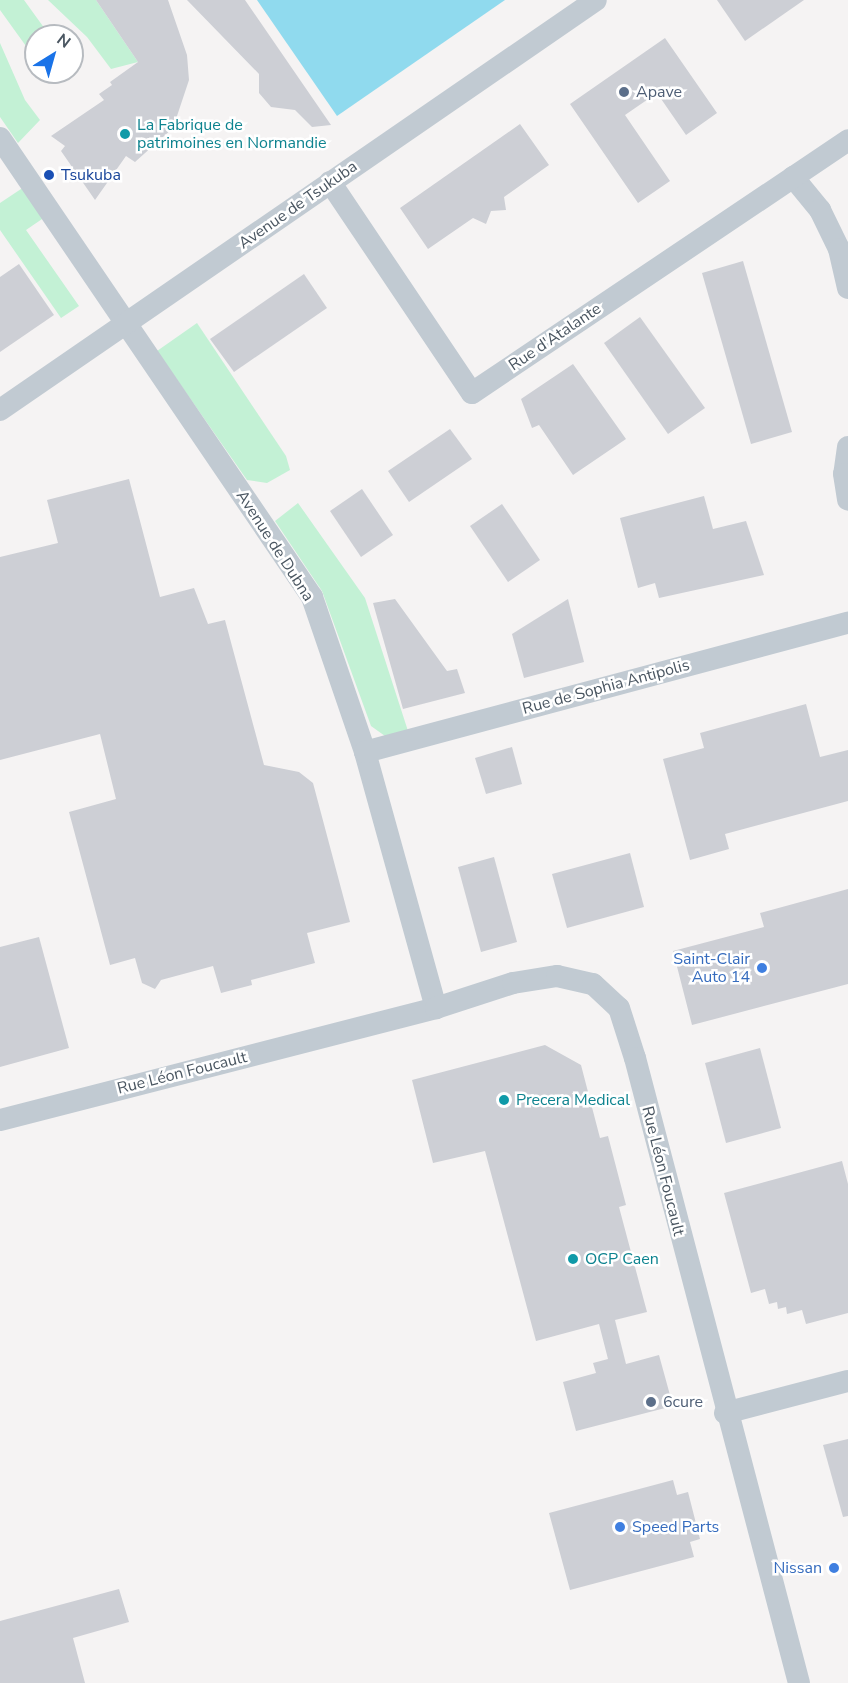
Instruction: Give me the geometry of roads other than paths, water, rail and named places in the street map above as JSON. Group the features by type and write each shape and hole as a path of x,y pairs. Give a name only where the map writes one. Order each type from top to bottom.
{"street":[{"name":"Avenue de Tsukuba","path":"0,410 596,0"},
{"name":"Avenue de Dubna","path":"0,138 312,597 365,752 436,1008"},
{"name":"Rue d'Atalante","path":"330,182 472,393 848,140"},
{"path":"792,177 820,210 839,249 848,288"},
{"path":"848,447 844,474 848,500"},
{"name":"Rue de Sophia Antipolis","path":"365,752 848,623"},
{"name":"Rue Léon Foucault","path":"0,1120 436,1008 513,983 557,976 593,984 619,1008 725,1413 799,1683"},
{"path":"725,1413 848,1381"}],"water":[{"path":"257,0 505,0 337,116"}],"place":[{"name":"Apave","path":"624,92"},
{"name":"La Fabrique de patrimoines en Normandie","path":"125,134"},
{"name":"Tsukuba","path":"49,175"},
{"name":"Saint-Clair Auto 14","path":"762,968"},
{"name":"Precera Medical","path":"504,1100"},
{"name":"OCP Caen","path":"573,1259"},
{"name":"6cure","path":"651,1402"},
{"name":"Speed Parts","path":"620,1527"},
{"name":"Nissan","path":"834,1568"}]}
